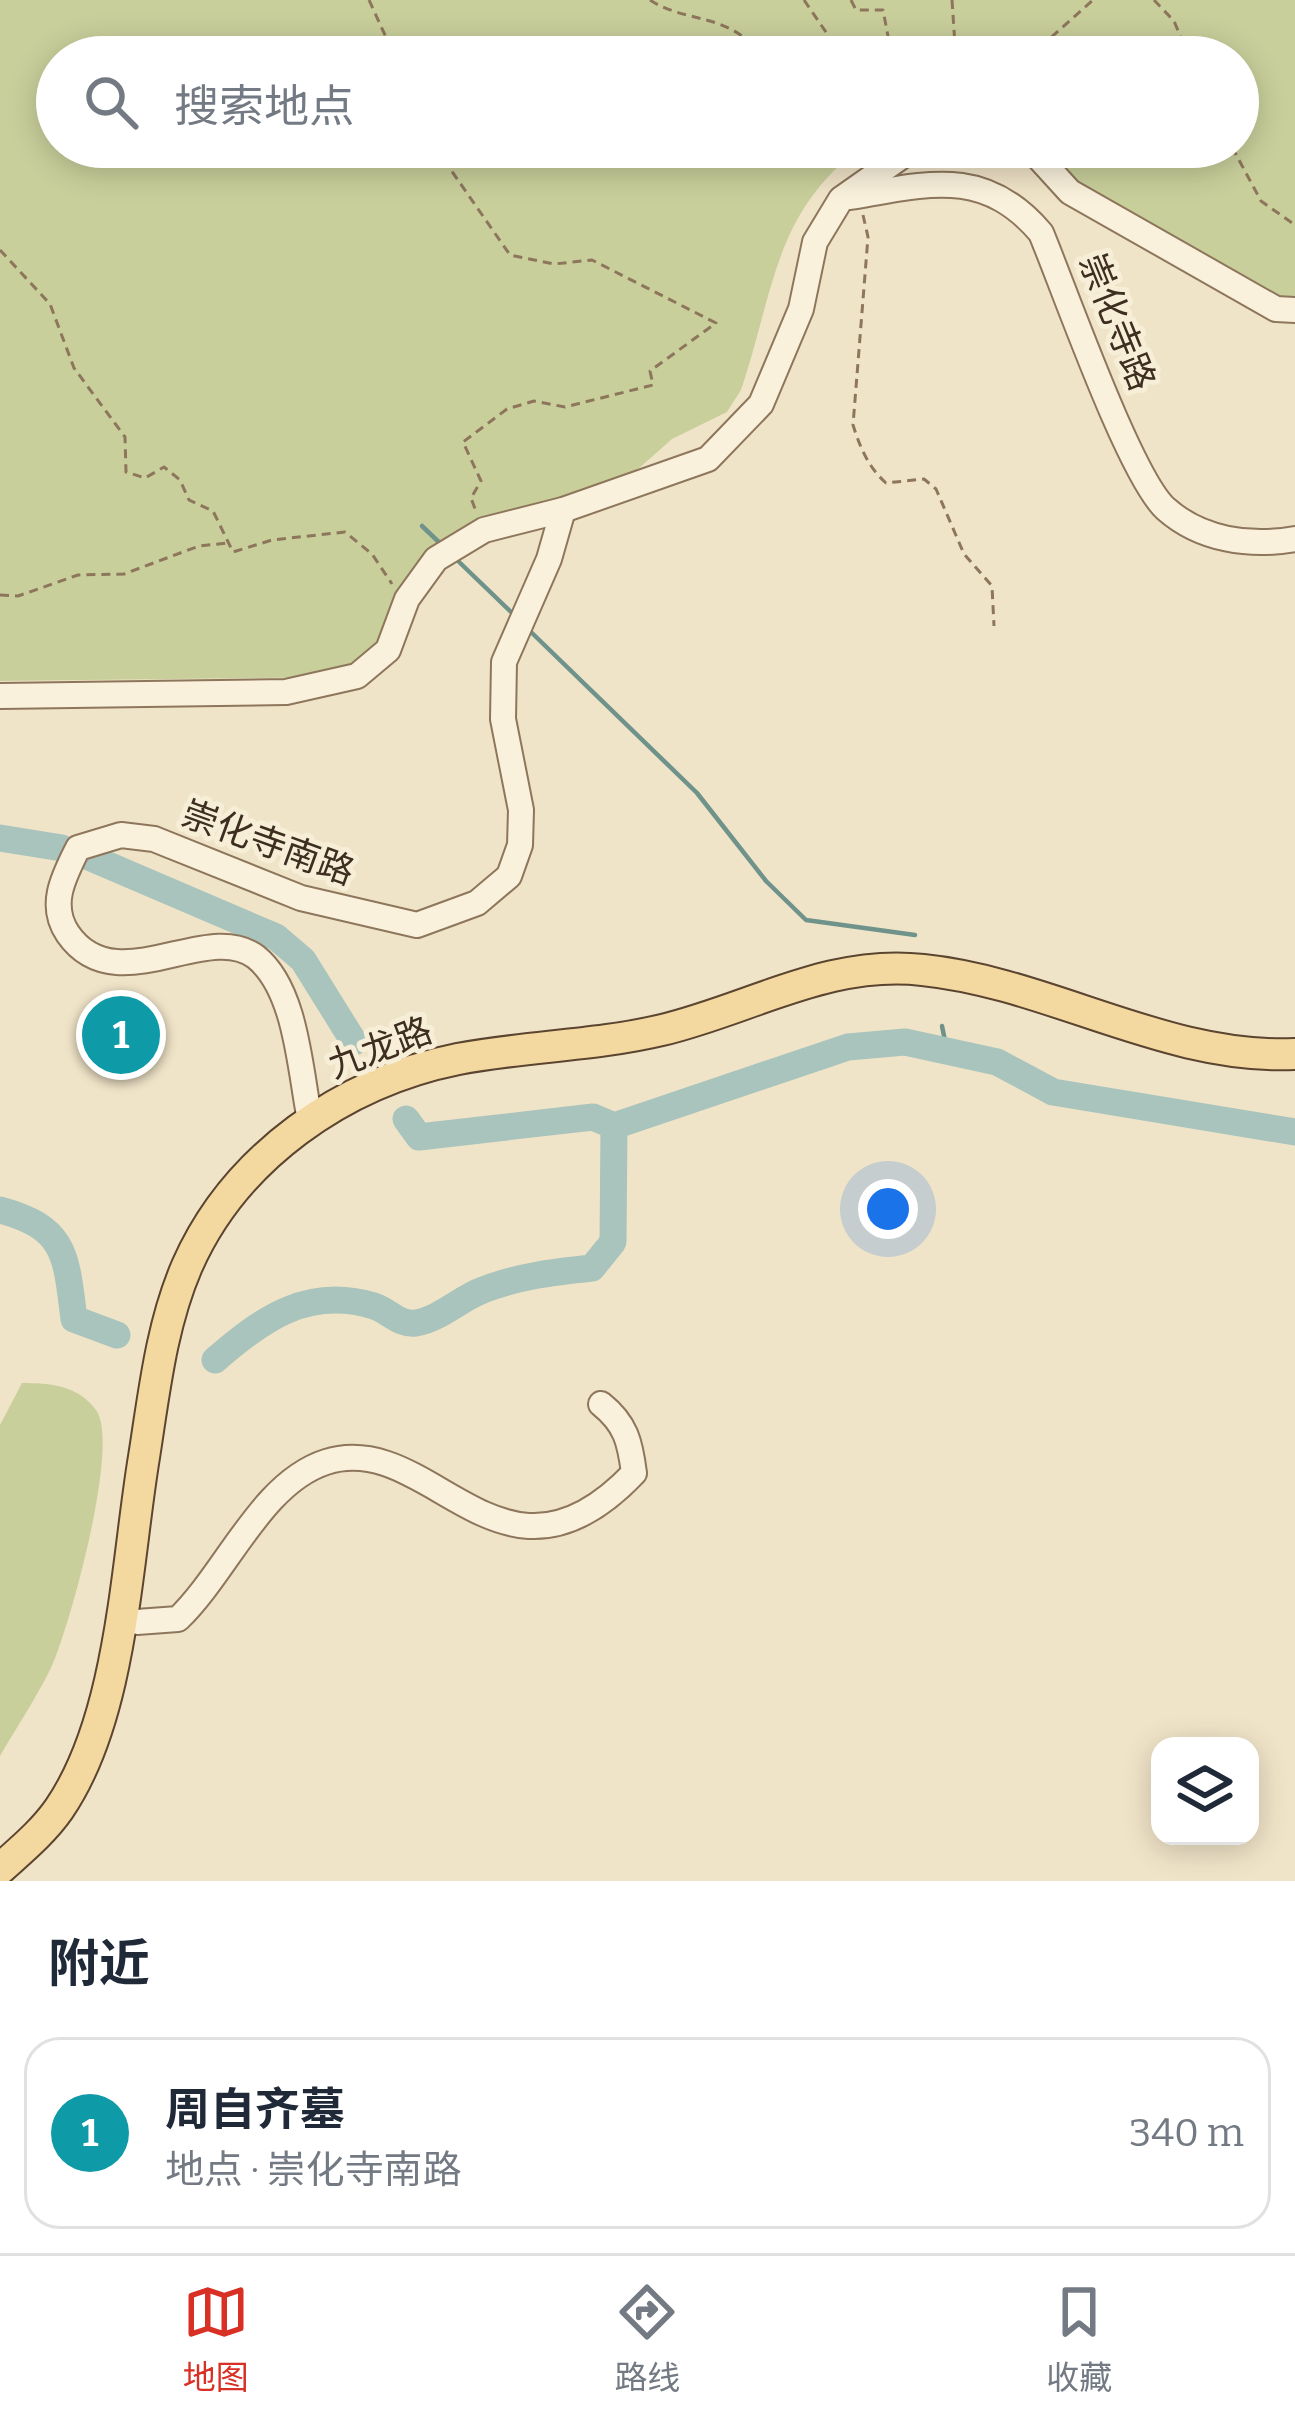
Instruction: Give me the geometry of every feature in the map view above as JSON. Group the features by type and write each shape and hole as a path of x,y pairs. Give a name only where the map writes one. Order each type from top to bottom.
{"main road":[{"name":"九龙路","path":"0,1869 59,1809 87,1759 114,1651 156,1383 187,1267 240,1183 310,1120 400,1074 505,1051 649,1033 795,985 873,968 972,976 1213,1048 1295,1054"},
{"name":"九龙路","path":"14,1881 80,1811 98,1779 137,1622 184,1342 209,1262 280,1166 321,1134 377,1102 441,1079 514,1065 653,1049 795,1003 859,988 916,985 1035,1009 1177,1057 1295,1072"}],"street":[{"path":"0,696 286,692 357,676 388,650 407,599 449,552 484,530 563,510 708,459 761,404 801,309 815,242 850,197 888,168"},
{"name":"崇化寺路","path":"1048,168 1070,192 1276,309 1295,310"},
{"name":"崇化寺路","path":"850,197 947,180 1018,206 1042,233 1133,455 1164,508 1213,537 1265,544 1295,539"},
{"name":"崇化寺南路","path":"310,1120 275,975 253,954 233,947 143,962 104,959 79,950 60,922 59,888 78,848 121,835 154,839 301,898 361,915 417,925 477,903 508,876 520,845 521,810 503,719 505,662 549,559 563,510"},
{"path":"137,1622 178,1619 237,1551 260,1510 290,1481 327,1462 362,1459 391,1467 518,1527 568,1518 615,1493 634,1473 630,1442 620,1420 602,1404"}],"path":[{"path":"369,0 385,36"},
{"path":"650,0 665,10 717,20 741,36"},
{"path":"804,0 829,36"},
{"path":"851,0 856,10 883,10 888,36"},
{"path":"952,0 954,36"},
{"path":"1053,36 1094,0"},
{"path":"1154,0 1174,21 1180,36"},
{"path":"450,168 510,255 554,264 592,260 716,323 650,371 653,386 565,407 534,401 507,409 463,442 481,481 471,498 484,530"},
{"path":"1243,168 1261,202 1295,225"},
{"path":"850,197 868,236 854,425 857,439 872,470 886,483 924,479 936,489 953,535 992,586 994,626"},
{"path":"0,250 50,304 74,368 125,436 126,472 145,478 164,467 180,480 189,500 213,511 233,552 272,540 345,532 371,554 407,599"},
{"path":"0,595 18,596 77,574 124,574 199,546 229,543"}],"green space":[{"path":"0,0 1295,0 1295,317 1251,302 1061,168 1259,168 1259,36 36,36 36,168 838,168 793,228 741,390 727,412 672,439 629,477 504,514 439,544 383,637 351,677 0,681"},
{"path":"22,1383 63,1387 89,1402 102,1429 102,1459 90,1537 59,1647 0,1756 0,1425"}],"waterway":[{"path":"422,526 444,547"},
{"path":"456,559 511,612"},
{"path":"532,633 697,793 766,881 806,920 915,935"},
{"path":"0,838 62,848"},
{"path":"89,857 276,937 303,960 354,1042"},
{"path":"942,1026 947,1051"},
{"path":"406,1119 419,1137 593,1117 614,1126 848,1047 905,1042 997,1062 1053,1092 1295,1132"},
{"path":"215,1360 250,1331 307,1303 350,1301 416,1323 496,1285 592,1268 613,1242 614,1126"},
{"path":"0,1210 22,1217 51,1236 65,1262 74,1319 117,1335"}],"place":[{"name":"周自齐墓","path":"121,1035"}]}
